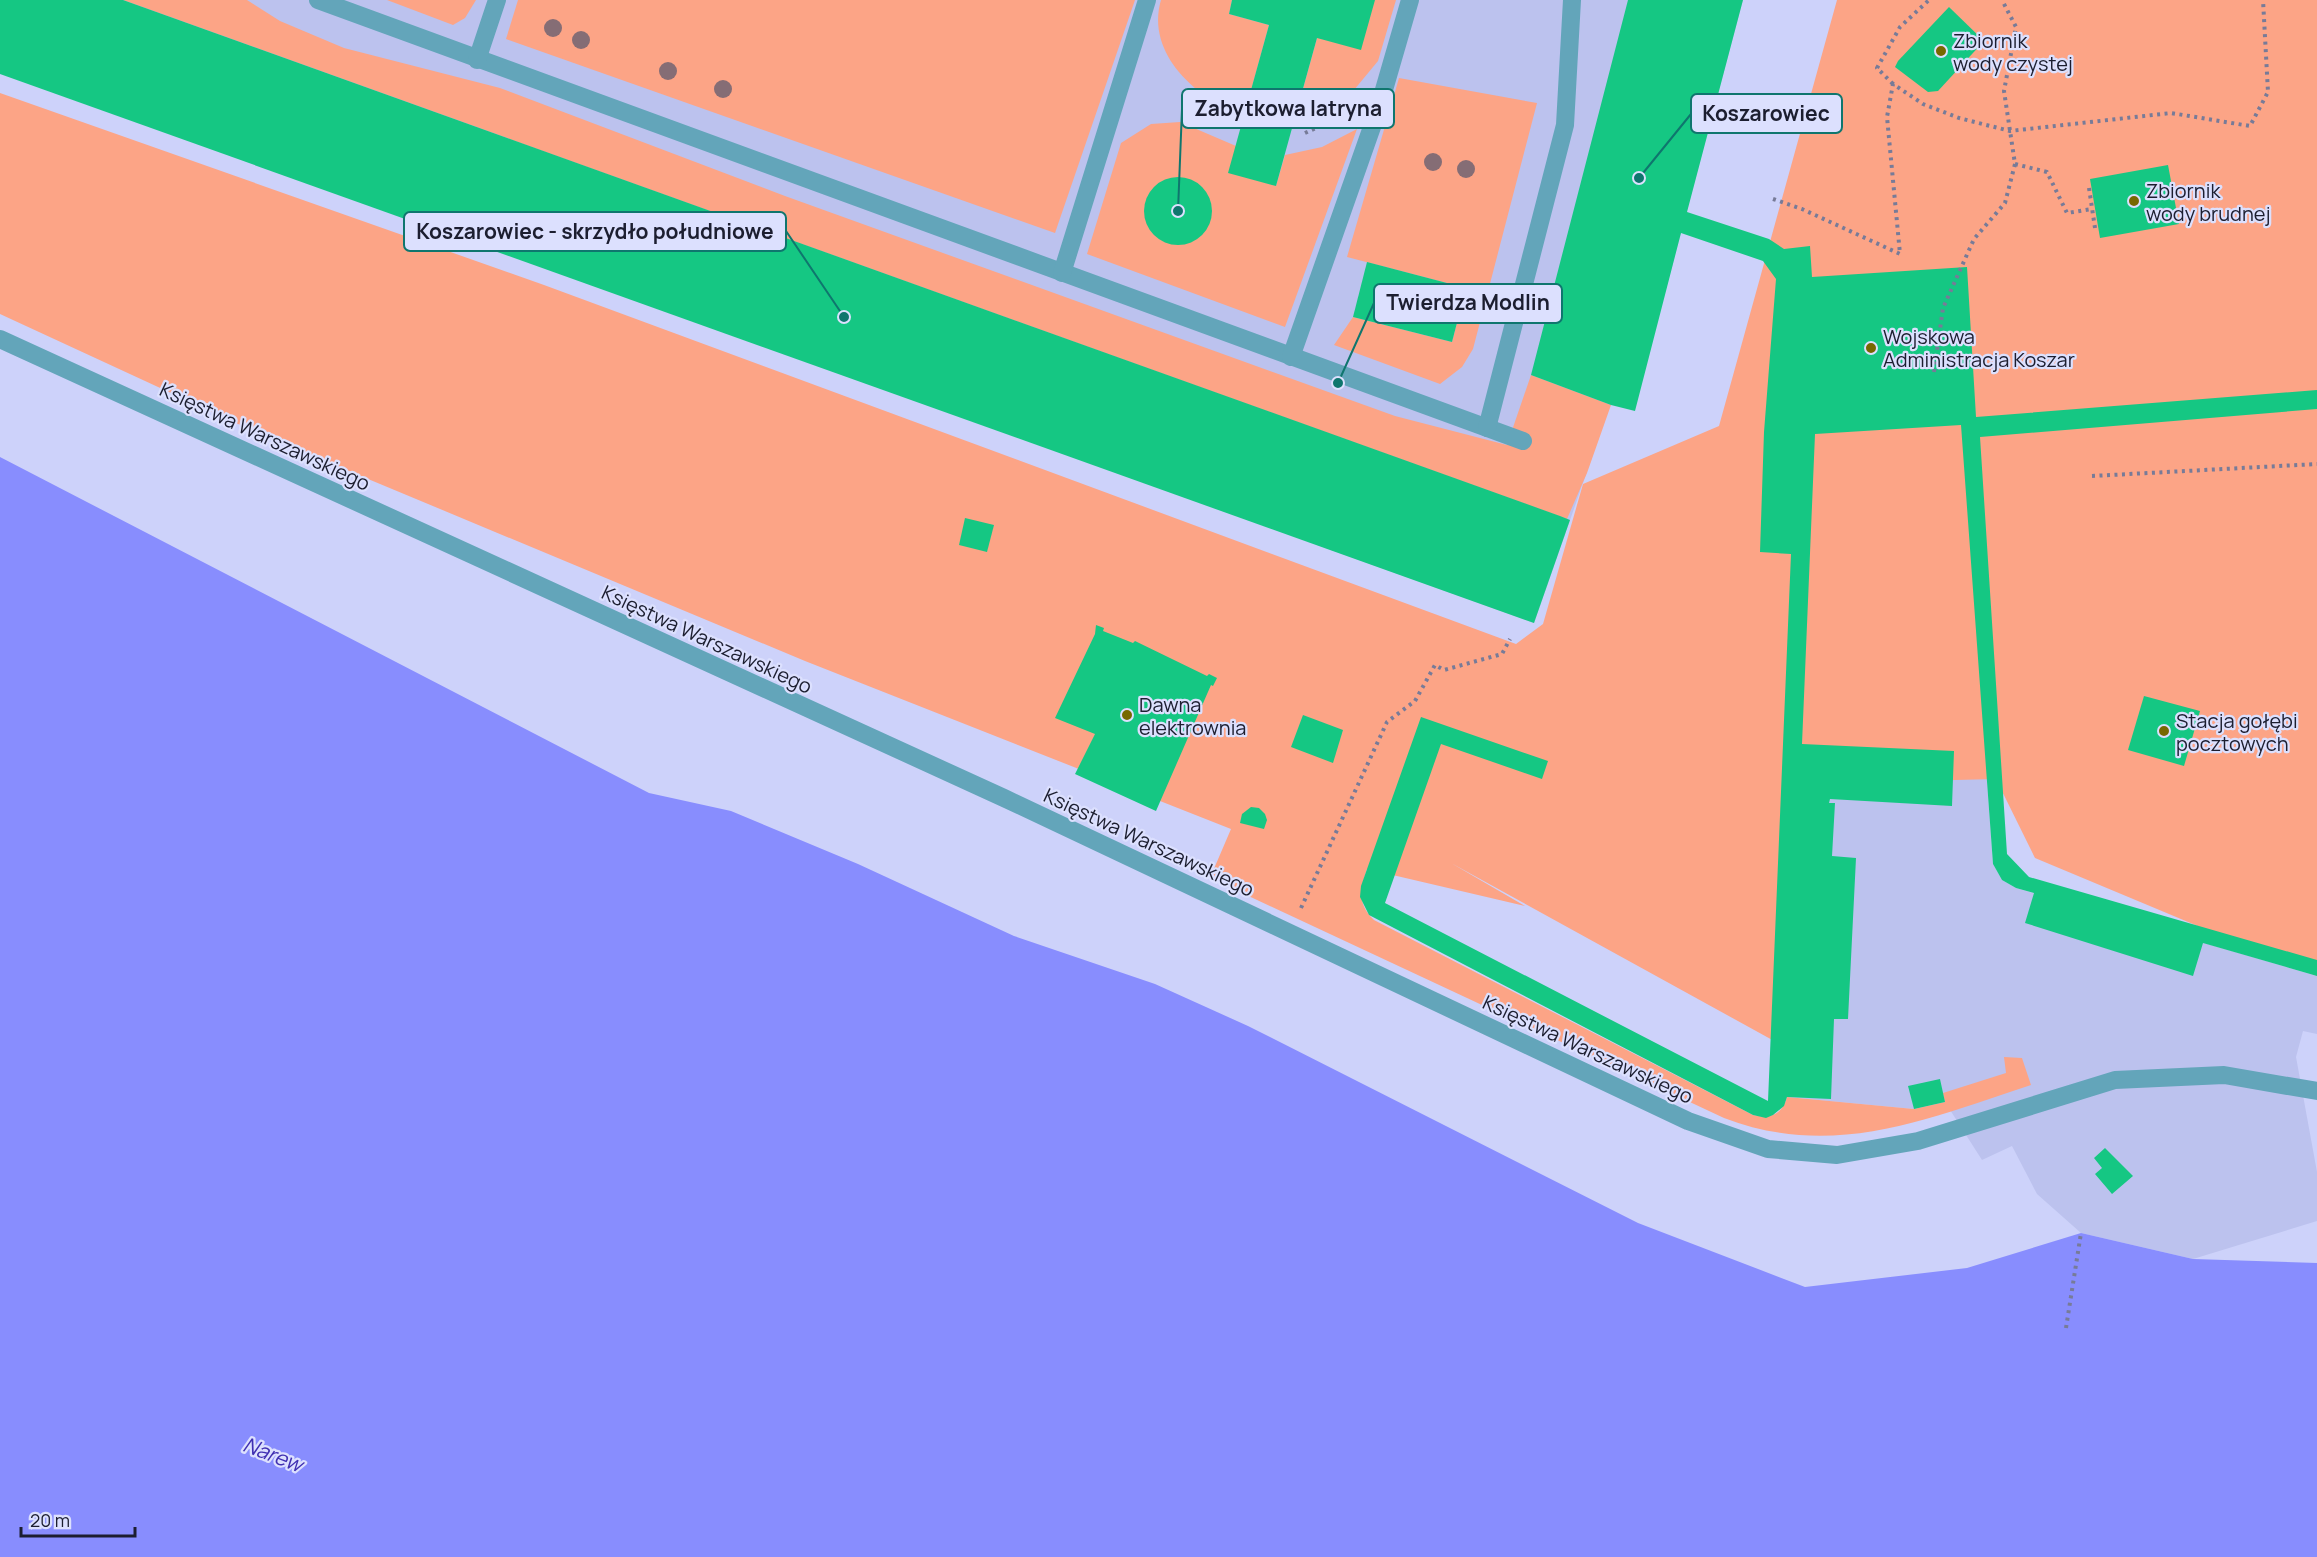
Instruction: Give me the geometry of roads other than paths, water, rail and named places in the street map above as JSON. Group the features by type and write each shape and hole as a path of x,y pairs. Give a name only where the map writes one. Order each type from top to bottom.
{"street":[{"path":"318,0 1523,441"},
{"path":"477,60 497,0"},
{"path":"1062,273 1147,0"},
{"path":"1291,357 1379,107 1410,0"},
{"path":"1487,428 1564,125 1572,0"},
{"name":"Księstwa Warszawskiego","path":"0,339 1004,798 1688,1121 1768,1149 1837,1155 1918,1141 2115,1080 2224,1075 2317,1091"}],"water":[{"name":"Narew","path":"0,457 649,793 731,811 858,864 1014,936 1155,984 1248,1026 1638,1223 1805,1287 1967,1268 2081,1233 2193,1259 2317,1263 2317,1557 0,1557"}],"place":[{"name":"Zbiornik wody czystej","path":"1941,51"},
{"name":"Koszarowiec","path":"1639,178"},
{"name":"Zbiornik wody brudnej","path":"2134,201"},
{"name":"Zabytkowa latryna","path":"1178,211"},
{"name":"Koszarowiec - skrzydło południowe","path":"844,317"},
{"name":"Wojskowa Administracja Koszar","path":"1871,348"},
{"name":"Twierdza Modlin","path":"1338,383"},
{"name":"Dawna elektrownia","path":"1127,715"},
{"name":"Stacja gołębi pocztowych","path":"2164,731"}]}
